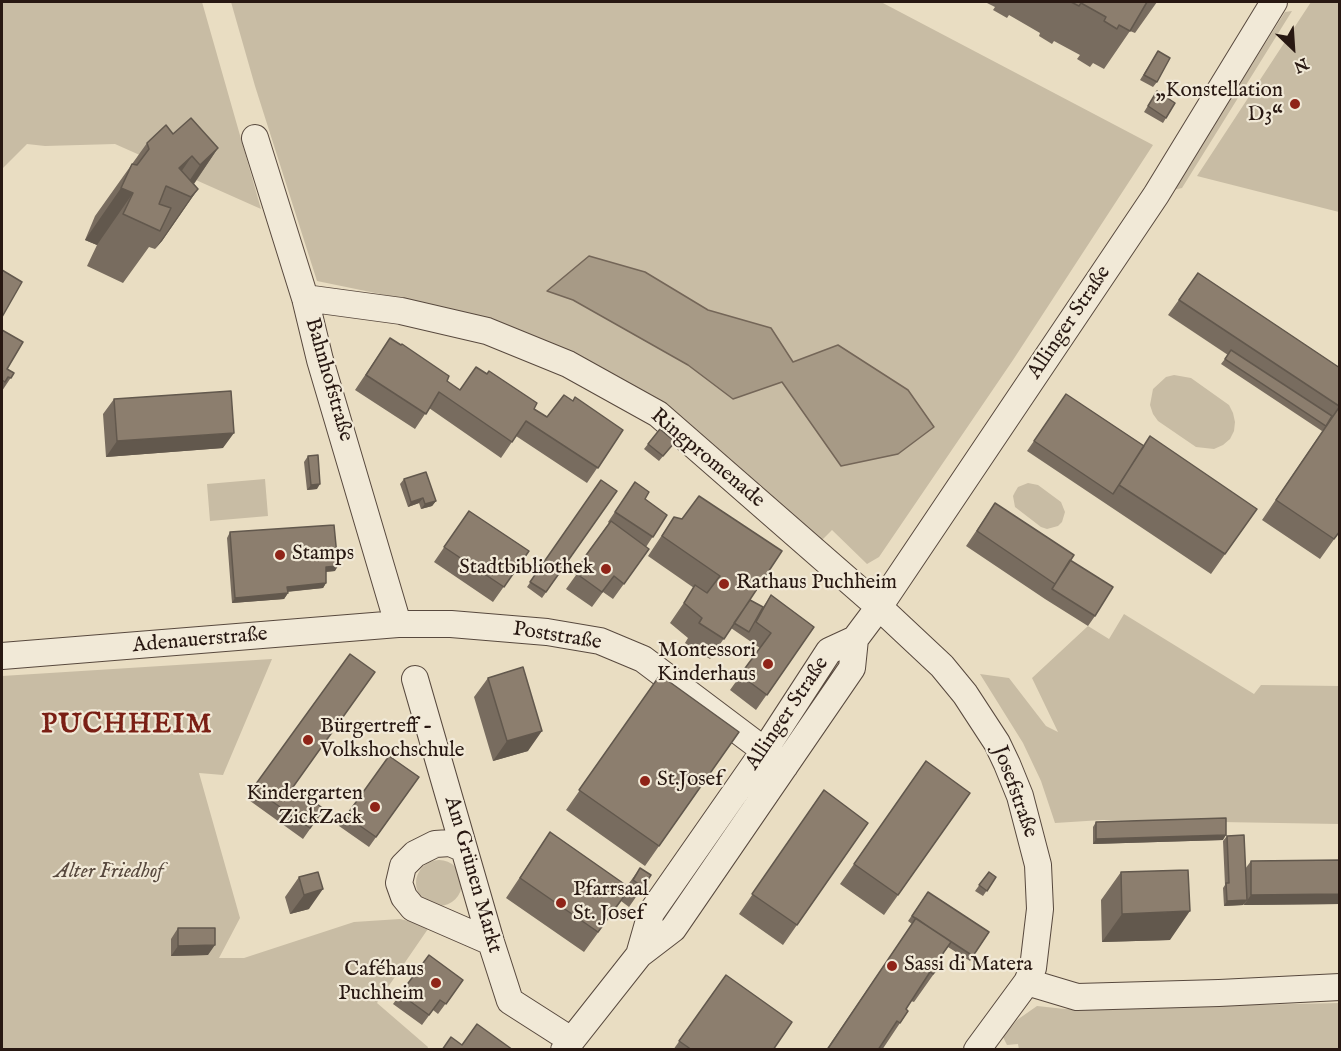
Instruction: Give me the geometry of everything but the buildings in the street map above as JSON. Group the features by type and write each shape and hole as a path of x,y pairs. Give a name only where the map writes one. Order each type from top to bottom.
{"street":[{"name":"Allinger Straße","path":"639,955 651,913 764,751 829,651 855,639 879,607 1156,195 1274,2"},
{"name":"Bahnhofstraße","path":"255,138 305,298 320,360 398,624"},
{"name":"Ringpromenade","path":"305,298 401,311 487,331 568,364 658,414 879,607"},
{"name":"Josefstraße","path":"879,607 918,643 965,694 997,743 1020,796 1038,865 1040,909 1033,968 1027,982 976,1050"},
{"name":"Adenauerstraße","path":"2,656 398,624"},
{"name":"Poststraße","path":"398,624 461,625 547,632 600,640 643,659 785,766"},
{"name":"Allinger Straße","path":"567,1045 639,955 673,929 852,668 855,639"},
{"name":"Am Grünen Markt","path":"415,678 510,1001 567,1045"},
{"path":"464,849 450,843 435,844 415,854 403,866 399,883 404,897 413,908 491,942"},
{"path":"1027,982 1077,997 1340,987"}],"green space":[{"path":"2,2 202,2 261,209 115,144 45,146 27,144 2,169"},
{"path":"231,2 881,2 1153,145 1013,360 879,557 867,564 832,530 821,541 649,396 578,354 499,322 424,303 317,281 255,86"},
{"path":"1311,2 1339,2 1339,212 1197,176"},
{"path":"1292,11 1182,188 1173,190 1285,12"},
{"path":"1174,375 1191,378 1229,405 1235,422 1234,431 1223,445 1214,449 1196,447 1158,421 1153,414 1150,405 1153,389 1166,377"},
{"path":"265,479 268,516 210,521 207,484"},
{"path":"1028,483 1038,485 1061,502 1065,512 1058,526 1047,529 1041,527 1015,507 1013,496 1015,492 1018,487"},
{"path":"1124,614 1254,694 1261,685 1339,686 1339,824 1102,820 1055,823 1041,781 1023,743 980,674 1009,678 1046,726 1058,732 1032,678 1088,626 1109,639"},
{"name":"Alter Friedhof","path":"272,659 223,775 199,773 240,918 219,958 244,958 354,922 400,919 430,926 377,1003 428,1047 427,1050 2,1050 2,676"},
{"path":"439,860 455,867 462,883 455,899 439,906 423,899 416,883 423,867"},
{"path":"1339,1003 1339,1049 1019,1050 1018,1044 1007,1045 1003,1037 1017,1020 1037,1006 1065,1009"}],"shaded area":[{"path":"589,256 645,272 708,310 771,328 793,362 838,345 908,390 934,427 898,454 841,466 782,382 733,399 688,365 573,300 547,291"}],"place":[{"name":"„Konstellation D3“","path":"1295,104"},
{"name":"Stamps","path":"280,555"},
{"name":"Stadtbibliothek","path":"606,569"},
{"name":"Rathaus Puchheim","path":"724,584"},
{"name":"Montessori Kinderhaus","path":"768,664"},
{"name":"Bürgertreff - Volkshochschule","path":"308,740"},
{"name":"St.Josef","path":"645,781"},
{"name":"Kindergarten ZickZack","path":"375,807"},
{"name":"Pfarrsaal St. Josef","path":"561,903"},
{"name":"Sassi di Matera","path":"892,966"},
{"name":"Caféhaus Puchheim","path":"436,983"}],"district":[{"name":"PUCHHEIM","path":"127,726"}]}
